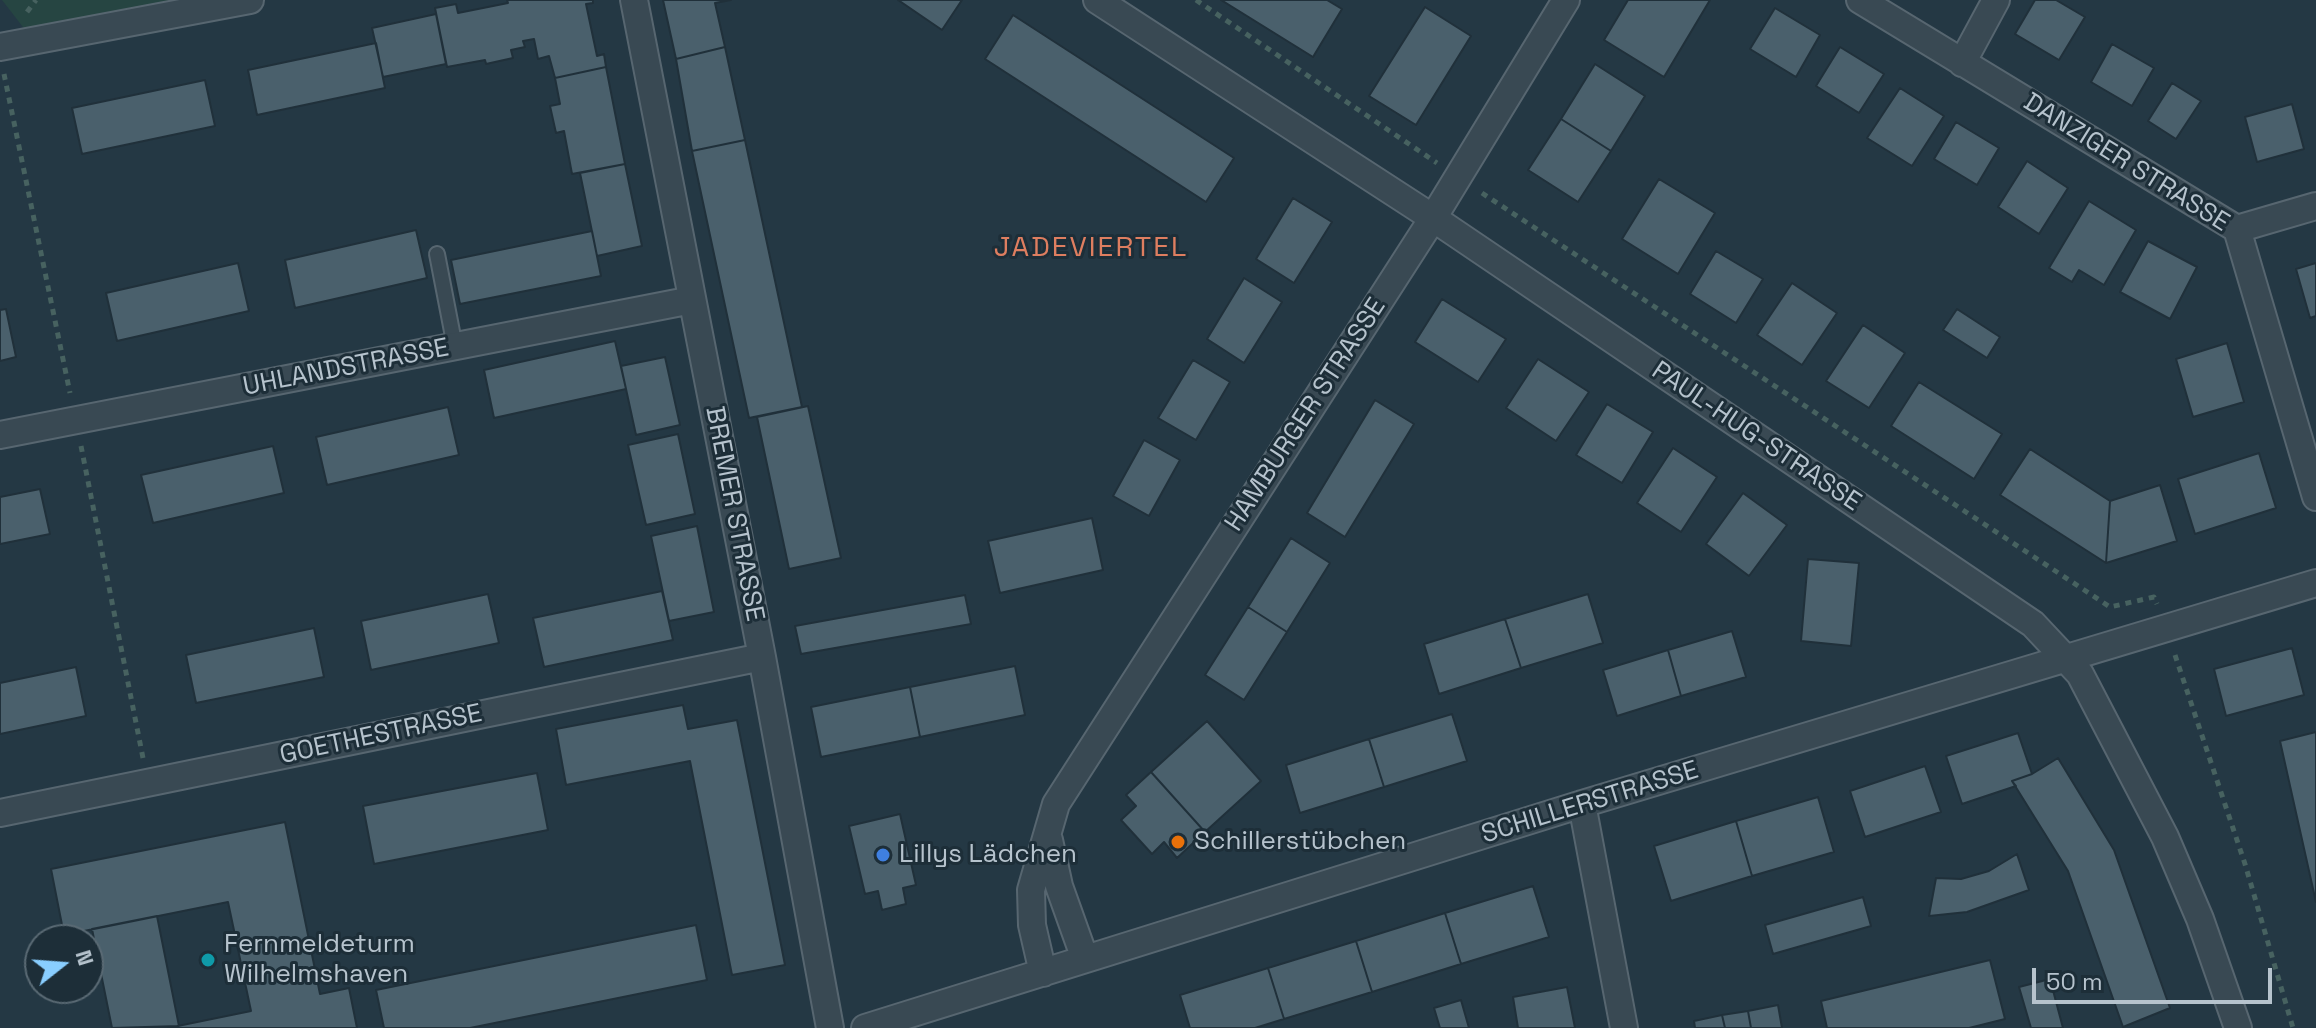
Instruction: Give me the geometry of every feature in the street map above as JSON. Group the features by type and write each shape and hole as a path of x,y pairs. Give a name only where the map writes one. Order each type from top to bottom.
{"street":[{"path":"0,47 250,0"},
{"name":"BREMER STRASSE","path":"634,0 762,657 830,1028"},
{"name":"HAMBURGER STRASSE","path":"1043,973 1032,925 1031,890 1056,804 1433,218 1566,0"},
{"name":"DANZIGER STRASSE","path":"1860,0 2237,229 2316,497"},
{"path":"1962,63 1996,0"},
{"name":"PAUL-HUG-STRASSE","path":"1104,2 1433,218 2033,624 2082,679 2165,837 2200,919 2238,1028"},
{"path":"2237,229 2316,206"},
{"name":"UHLANDSTRASSE","path":"0,435 692,300"},
{"name":"SCHILLERSTRASSE","path":"865,1028 1582,804 2316,583"},
{"name":"GOETHESTRASSE","path":"0,813 762,657"},
{"path":"1582,804 1624,1028"},
{"path":"1047,830 1059,886 1085,959"}],"lane":[{"path":"437,254 455,347"}],"green space":[{"path":"2,0 253,0 33,40"}],"building":[{"path":"507,0 593,0 593,3 586,4 597,56 604,54 606,67 555,78 549,56 538,59 534,39 523,41 525,47 511,50 513,58 447,67 435,8 456,4 458,13 508,3"},
{"path":"663,0 731,0 715,3 725,47 676,59"},
{"path":"898,0 962,0 942,30"},
{"path":"1221,0 1327,0 1342,9 1313,57"},
{"path":"1628,0 1710,0 1664,77 1604,40"},
{"path":"2035,0 2056,0 2085,17 2059,60 2015,34"},
{"path":"1425,7 1471,36 1416,125 1369,96"},
{"path":"1775,8 1820,35 1796,77 1750,49"},
{"path":"436,14 446,64 383,77 372,28"},
{"path":"1013,15 1234,158 1206,202 985,59"},
{"path":"376,43 385,88 257,115 248,70"},
{"path":"2112,44 2154,68 2132,106 2091,82"},
{"path":"725,47 745,140 692,151 676,59"},
{"path":"1840,47 1884,74 1859,113 1816,86"},
{"path":"1595,64 1645,96 1611,151 1561,119"},
{"path":"606,67 625,164 572,174 564,131 556,133 550,106 560,104 555,78"},
{"path":"205,80 215,126 82,154 72,108"},
{"path":"2172,83 2201,101 2176,139 2148,121"},
{"path":"1900,88 1944,116 1912,166 1867,138"},
{"path":"2292,104 2304,149 2257,162 2245,117"},
{"path":"1561,119 1611,151 1578,202 1528,170"},
{"path":"1956,122 1999,148 1977,185 1934,159"},
{"path":"745,140 802,407 749,418 692,151"},
{"path":"2027,161 2068,188 2039,234 1998,207"},
{"path":"625,164 642,246 597,256 580,173"},
{"path":"1659,179 1715,213 1678,274 1622,239"},
{"path":"1293,198 1332,222 1294,283 1256,259"},
{"path":"2089,201 2136,230 2104,285 2079,270 2072,282 2049,268"},
{"path":"416,230 427,278 295,308 285,260"},
{"path":"592,231 601,276 460,304 451,260"},
{"path":"2148,241 2197,267 2170,319 2120,292"},
{"path":"1716,251 1763,279 1736,323 1690,294"},
{"path":"238,263 249,311 117,341 106,293"},
{"path":"2316,263 2316,316 2310,318 2296,269"},
{"path":"1244,278 1282,302 1244,363 1207,339"},
{"path":"1792,283 1837,313 1802,365 1757,335"},
{"path":"1442,299 1506,339 1478,382 1415,342"},
{"path":"6,309 16,357 0,361 0,310"},
{"path":"1957,309 2000,337 1987,358 1943,330"},
{"path":"1863,325 1905,353 1869,408 1826,381"},
{"path":"615,341 626,389 494,418 484,370"},
{"path":"2227,343 2244,402 2193,417 2176,359"},
{"path":"665,357 680,425 636,435 621,366"},
{"path":"1538,359 1589,392 1556,441 1506,408"},
{"path":"1193,360 1230,382 1196,440 1158,418"},
{"path":"1919,382 2002,434 1974,479 1891,426"},
{"path":"1375,400 1414,424 1345,537 1307,513"},
{"path":"1607,404 1653,432 1622,483 1576,455"},
{"path":"808,406 841,558 789,569 757,417"},
{"path":"448,407 459,455 327,485 316,437"},
{"path":"678,434 695,514 646,525 628,445"},
{"path":"1144,440 1180,460 1149,516 1113,496"},
{"path":"273,446 284,493 153,523 141,475"},
{"path":"1673,448 1717,477 1681,532 1637,503"},
{"path":"2030,449 2110,501 2106,563 2000,495"},
{"path":"2259,453 2276,508 2195,534 2178,479"},
{"path":"2160,485 2177,541 2106,563 2110,501"},
{"path":"40,489 50,534 0,544 0,497"},
{"path":"1743,493 1787,525 1749,576 1706,544"},
{"path":"1092,518 1103,570 1000,593 988,541"},
{"path":"697,526 714,612 669,621 651,536"},
{"path":"1291,538 1330,563 1287,632 1248,607"},
{"path":"1808,559 1859,563 1851,646 1801,641"},
{"path":"662,591 673,640 544,667 533,618"},
{"path":"488,594 499,643 371,670 361,621"},
{"path":"1588,594 1603,643 1521,668 1505,619"},
{"path":"965,595 971,624 801,654 795,626"},
{"path":"1248,607 1287,632 1244,700 1205,675"},
{"path":"1505,619 1521,668 1439,694 1424,644"},
{"path":"314,628 324,677 196,703 186,655"},
{"path":"1732,631 1746,677 1681,696 1668,650"},
{"path":"2292,648 2304,695 2226,716 2214,669"},
{"path":"1668,650 1681,696 1617,716 1603,670"},
{"path":"1015,666 1025,715 920,737 910,687"},
{"path":"76,667 86,716 0,734 0,683"},
{"path":"910,687 920,737 821,757 811,707"},
{"path":"683,705 688,729 737,720 785,965 732,975 690,761 566,785 556,729"},
{"path":"1452,714 1467,761 1384,787 1369,739"},
{"path":"1207,721 1261,781 1205,832 1151,772"},
{"path":"2316,732 2316,902 2280,741"},
{"path":"2018,733 2032,774 2012,781 2016,786 1962,804 1946,756"},
{"path":"1369,739 1384,787 1300,813 1286,765"},
{"path":"2058,758 2114,850 2170,1008 2123,1027 2068,871 2012,781 2032,774"},
{"path":"1925,766 1941,812 1865,837 1850,791"},
{"path":"1151,772 1205,832 1177,858 1164,842 1152,854 1121,820 1136,806 1126,795"},
{"path":"537,773 548,830 374,864 363,806"},
{"path":"1818,797 1834,852 1752,876 1736,821"},
{"name":"Lillys Lädchen","path":"900,814 916,885 903,888 906,904 882,910 878,891 865,894 849,826"},
{"path":"1736,821 1752,876 1671,901 1654,846"},
{"path":"285,822 320,994 349,988 357,1028 168,1028 251,1011 228,902 104,927 104,924 62,924 51,869"},
{"path":"2017,854 2029,890 1967,912 1929,916 1936,878 1961,879 1989,871"},
{"path":"1533,886 1549,937 1461,964 1445,913"},
{"path":"1863,897 1871,926 1773,954 1765,925"},
{"path":"1445,913 1461,964 1372,992 1356,941"},
{"path":"157,916 179,1026 112,1028 104,988 104,927"},
{"path":"696,925 707,980 470,1028 384,1028 376,990"},
{"path":"1356,941 1372,992 1284,1019 1268,968"},
{"path":"1990,960 2005,1019 1969,1028 1827,1028 1821,1001"},
{"path":"1268,968 1284,1019 1255,1028 1190,1028 1180,995"},
{"path":"2050,979 2063,1028 2031,1028 2019,987"},
{"path":"1567,987 1575,1028 1518,1028 1513,997"},
{"path":"1461,1000 1469,1028 1440,1028 1434,1008"},
{"path":"1778,1005 1782,1028 1751,1028 1748,1011"},
{"path":"1748,1011 1751,1028 1725,1028 1722,1015"},
{"path":"1722,1015 1725,1028 1695,1028 1694,1021"}],"place":[{"name":"Schillerstübchen","path":"1178,842"},
{"name":"Lillys Lädchen","path":"883,855"},
{"name":"Fernmeldeturm Wilhelmshaven","path":"208,960"}],"district":[{"name":"JADEVIERTEL","path":"1091,248"}]}
